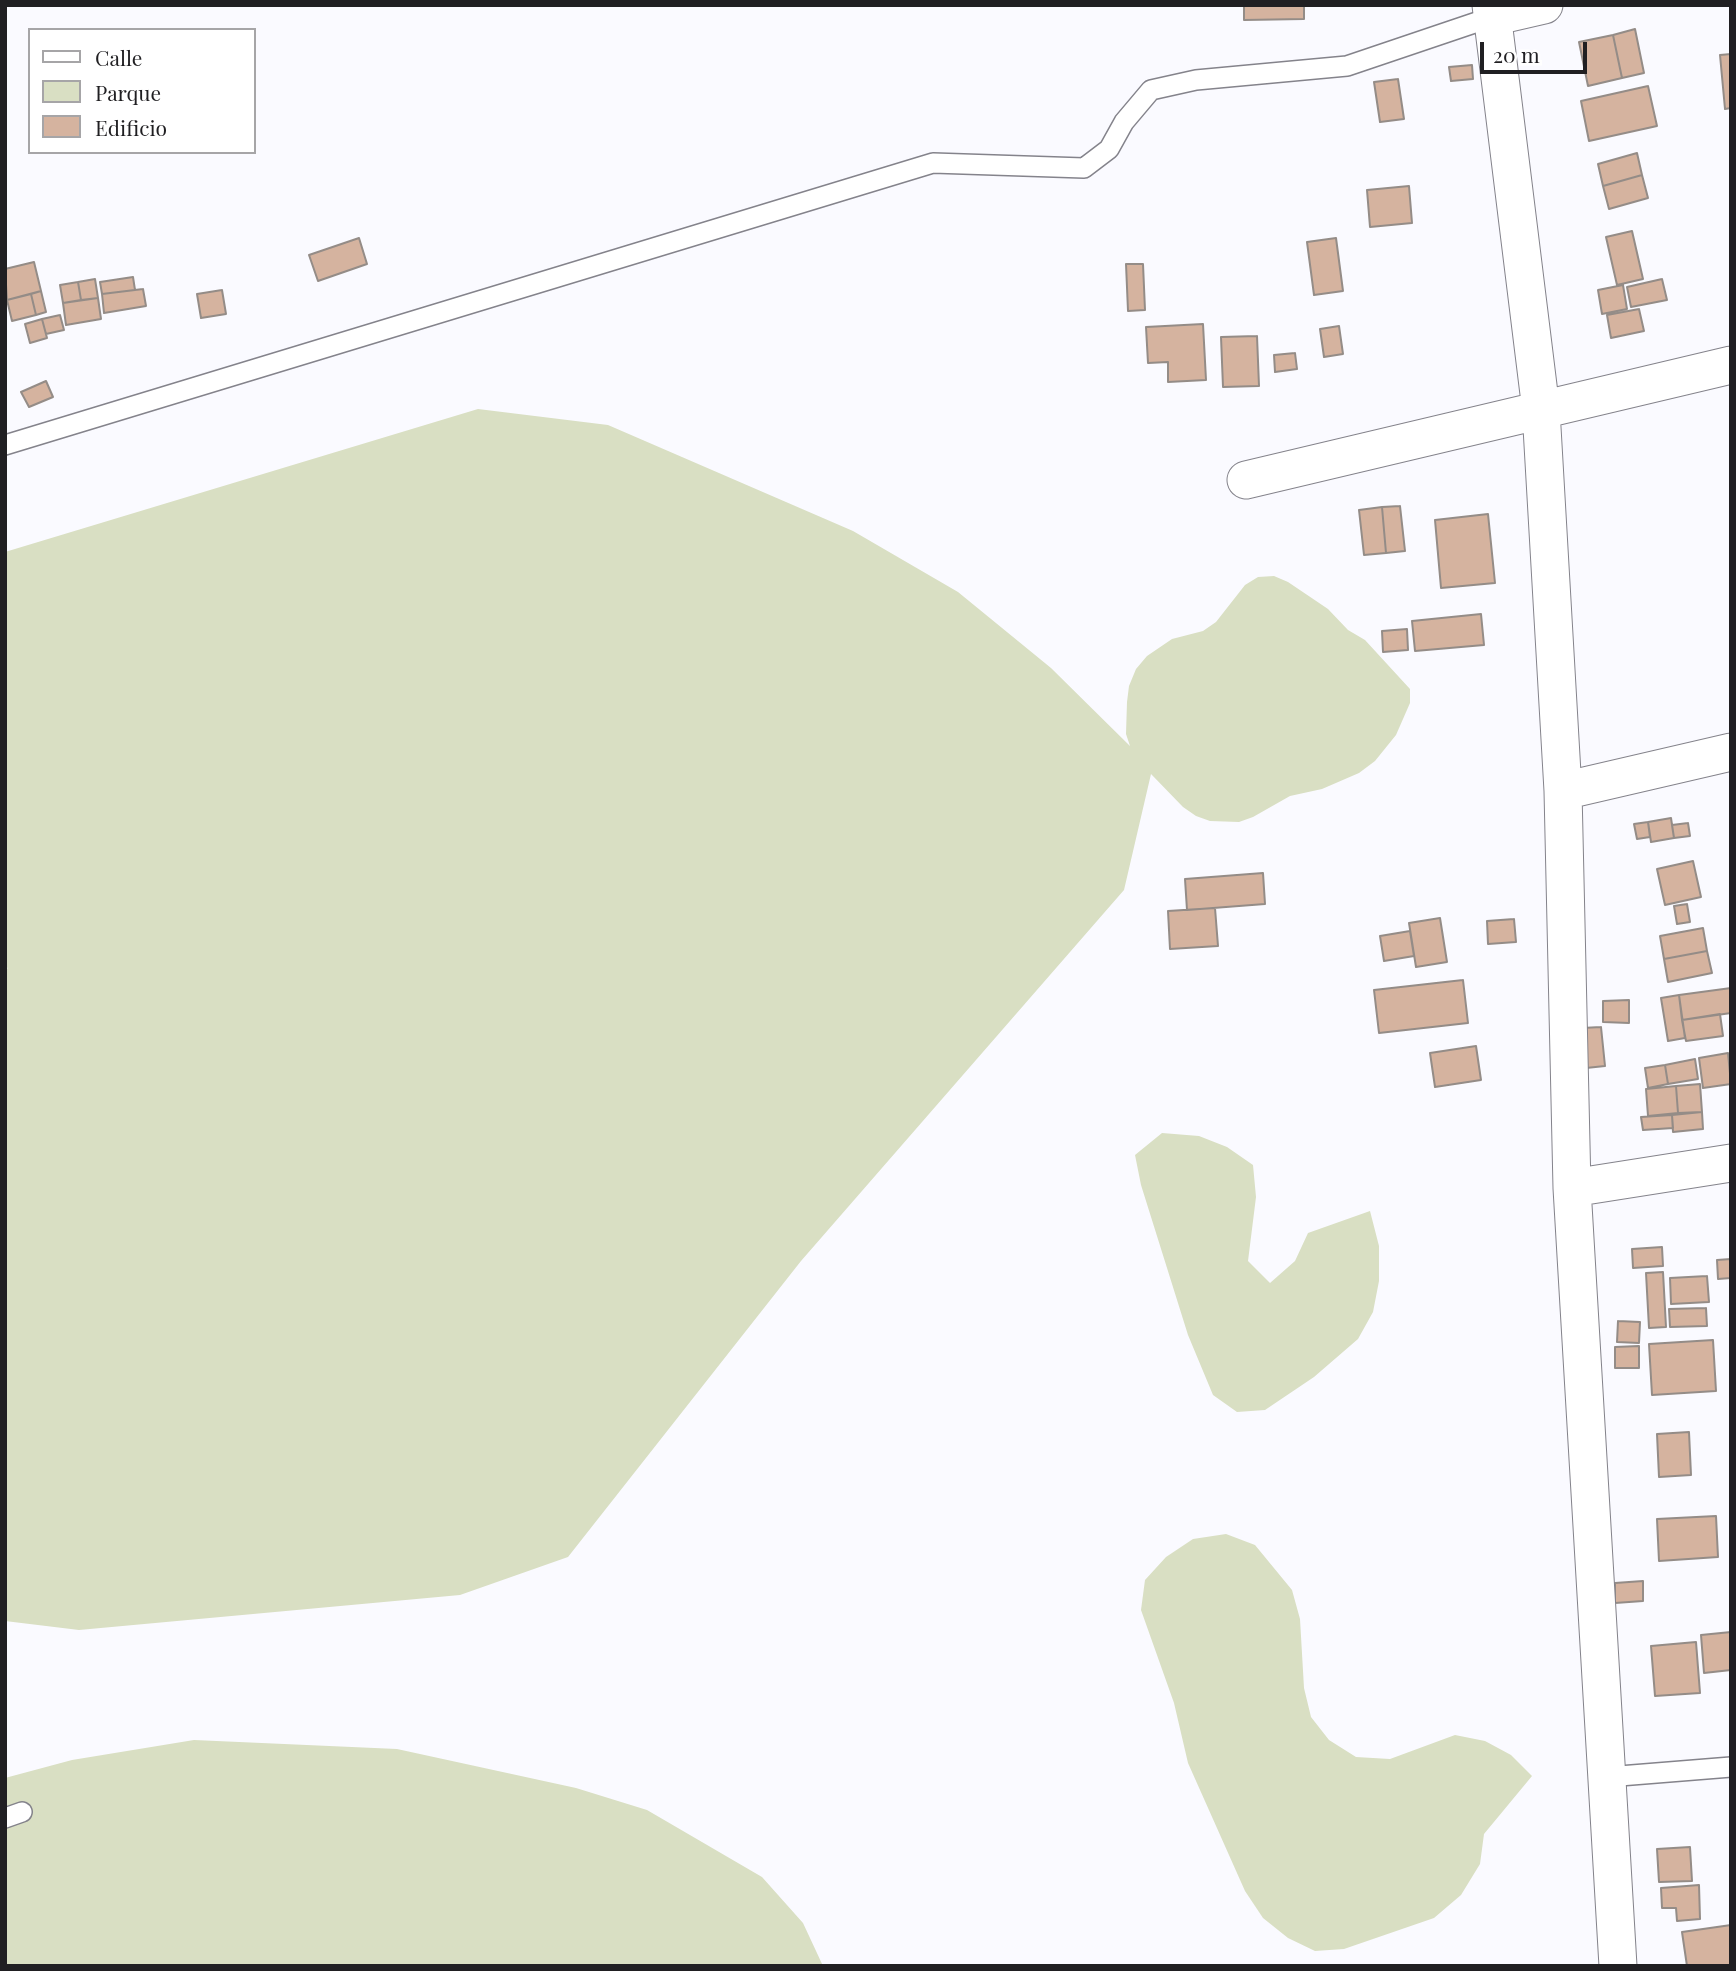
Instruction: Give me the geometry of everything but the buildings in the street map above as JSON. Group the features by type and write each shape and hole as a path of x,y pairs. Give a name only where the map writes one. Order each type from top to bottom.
{"street":[{"path":"1544,5 1491,11 1542,410 1563,791 1572,1188 1618,1966"},
{"path":"1246,480 1731,365"},
{"path":"1563,791 1731,752"},
{"path":"1572,1188 1731,1163"}],"lane":[{"path":"5,445 933,163 1084,168 1109,149 1124,122 1151,90 1196,80 1347,66 1491,11"},
{"path":"1607,1777 1731,1767"}],"green space":[{"path":"478,409 608,425 853,531 958,592 1051,668 1130,746 1126,734 1127,702 1129,686 1136,669 1147,656 1172,639 1203,631 1216,622 1245,585 1258,577 1274,576 1288,582 1328,609 1348,630 1365,640 1410,689 1410,703 1396,735 1375,761 1359,773 1322,789 1290,796 1239,822 1210,821 1196,816 1183,807 1151,774 1124,890 801,1261 568,1557 460,1595 79,1630 5,1621 5,970 8,968 5,967 5,552"},
{"path":"1162,1133 1199,1136 1227,1147 1253,1165 1256,1197 1248,1261 1270,1283 1295,1261 1308,1233 1370,1211 1379,1246 1379,1281 1373,1312 1358,1339 1314,1377 1265,1410 1237,1412 1213,1395 1188,1335 1141,1185 1135,1155"},
{"path":"1226,1534 1255,1545 1292,1590 1300,1619 1304,1688 1311,1717 1329,1740 1356,1757 1390,1759 1455,1735 1485,1741 1511,1755 1532,1776 1484,1834 1480,1864 1461,1895 1434,1918 1344,1949 1315,1951 1288,1938 1263,1918 1245,1891 1188,1763 1174,1703 1141,1610 1145,1580 1166,1557 1193,1539"},
{"path":"194,1740 397,1749 576,1788 647,1810 762,1877 803,1923 823,1966 5,1966 5,1778 72,1760"}]}
